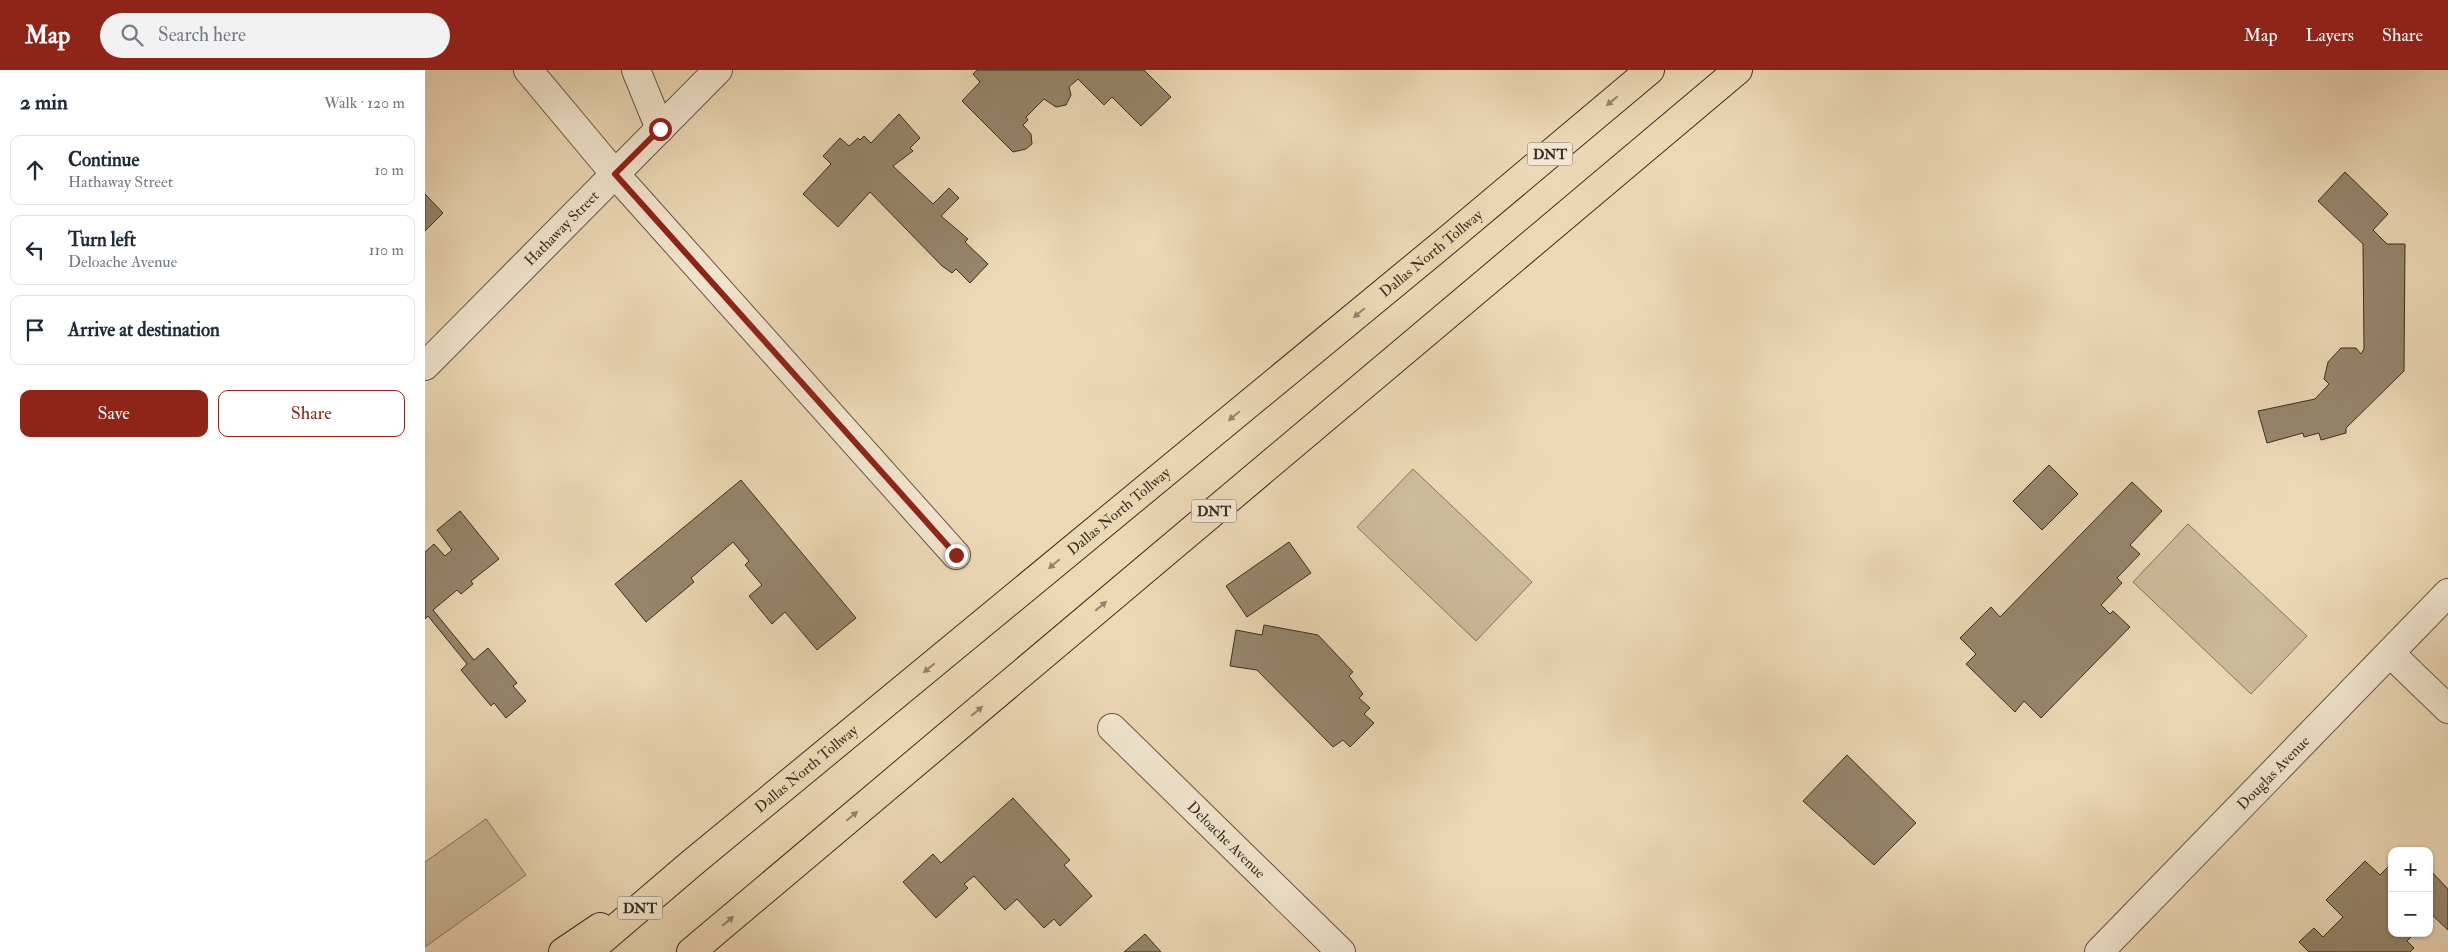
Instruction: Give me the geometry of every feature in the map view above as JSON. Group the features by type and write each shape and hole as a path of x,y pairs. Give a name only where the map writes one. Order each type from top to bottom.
{"highway":[{"name":"Dallas North Tollway","path":"588,952 692,863 1443,244 1649,70"},
{"name":"DNT","path":"691,952 1738,70"},
{"path":"563,952 692,863"}],"street":[{"path":"528,70 615,174 956,555"},
{"path":"636,70 660,129"},
{"name":"Hathaway Street","path":"425,366 718,70"},
{"name":"Douglas Avenue","path":"2099,952 2448,593"},
{"path":"2390,653 2448,709"},
{"name":"Deloache Avenue","path":"1112,728 1341,952"}],"shaded area":[{"path":"1413,469 1532,582 1476,641 1357,527"},
{"path":"2188,524 2307,636 2251,694 2133,582"},
{"path":"486,819 526,875 425,947 425,862"}],"building":[{"path":"977,70 1144,70 1171,97 1141,126 1112,97 1104,105 1078,79 1069,87 1071,95 1066,105 1056,107 1044,99 1026,117 1028,120 1023,125 1031,134 1032,144 1026,149 1013,152 962,101 980,82 973,74"},
{"path":"899,114 920,138 910,148 913,151 893,166 933,204 949,188 959,198 941,216 968,239 965,242 988,264 970,283 956,269 952,273 942,266 870,192 838,227 803,194 831,164 823,156 840,138 849,146 858,138 860,140 864,136 871,143"},
{"path":"2345,172 2388,214 2373,230 2387,244 2405,244 2404,371 2346,428 2346,433 2321,440 2319,433 2304,437 2303,433 2267,443 2258,411 2315,399 2329,384 2324,379 2328,362 2341,348 2356,348 2361,354 2364,349 2363,244 2318,201"},
{"path":"425,194 443,213 425,231"},
{"path":"2049,465 2078,494 2042,530 2013,501"},
{"path":"741,480 856,618 817,650 785,612 772,624 749,596 762,585 745,565 749,561 733,542 691,578 694,582 646,622 615,584"},
{"path":"2132,482 2162,511 2130,545 2140,554 2117,578 2122,583 2101,605 2110,614 2113,611 2130,627 2041,718 2024,701 2015,712 1966,664 1976,654 1960,638 1991,607 2000,617"},
{"path":"460,511 499,559 471,581 473,584 461,594 457,590 433,610 474,660 488,648 517,683 513,686 526,701 506,718 494,703 491,706 461,670 467,664 428,616 425,619 425,552 434,544 445,556 452,550 437,530"},
{"path":"1289,542 1311,573 1247,617 1226,586"},
{"path":"1264,625 1318,635 1353,672 1349,676 1363,694 1359,698 1370,708 1364,714 1374,723 1350,747 1343,740 1333,747 1257,670 1230,666 1236,630 1262,635"},
{"path":"1847,755 1916,823 1874,865 1803,801"},
{"path":"1013,798 1070,860 1064,865 1092,896 1060,926 1054,919 1044,928 1017,899 1005,910 974,876 964,884 968,888 936,918 903,882 933,854 941,863"},
{"path":"2365,861 2380,875 2388,867 2388,937 2411,937 2407,941 2414,948 2410,952 2309,952 2299,942 2314,928 2323,937 2343,917 2326,900"},
{"path":"2433,873 2448,889 2448,930 2433,916"},
{"path":"1145,934 1161,952 1124,952"}],"route":[{"path":"660,129 615,174 956,555"}]}
